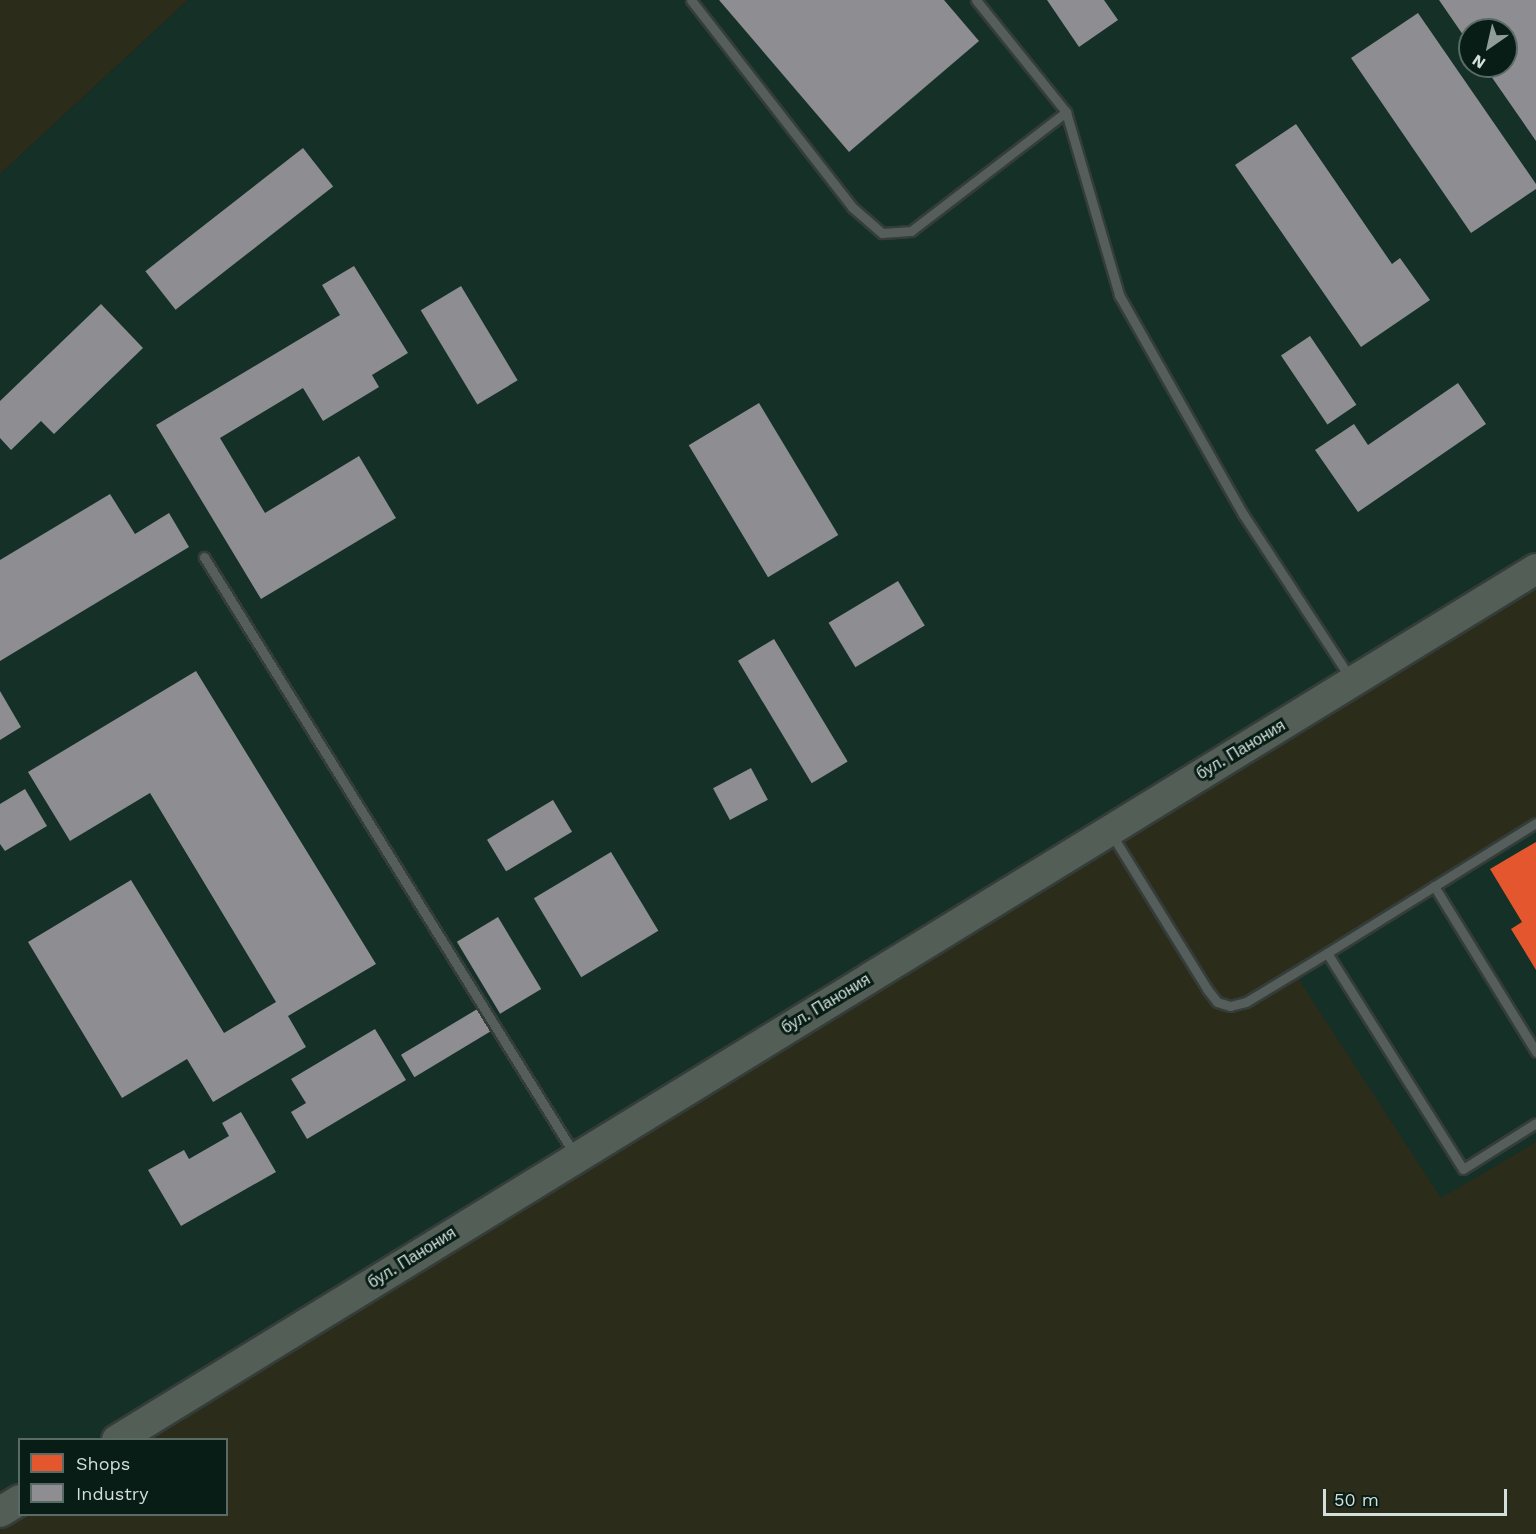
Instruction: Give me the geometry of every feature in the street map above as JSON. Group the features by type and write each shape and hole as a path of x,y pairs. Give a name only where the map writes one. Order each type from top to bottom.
{"main road":[{"name":"бул. Панония","path":"120,1438 1536,570"},
{"path":"0,1512 18,1501"}],"lane":[{"path":"691,0 852,207 882,233 911,231 1066,112"},
{"path":"976,0 1066,112 1119,295 1243,514 1353,681"},
{"path":"204,557 577,1157"},
{"path":"1109,831 1217,1002 1230,1006 1245,1002 1327,953 1536,823"},
{"path":"1434,886 1536,1052"},
{"path":"1327,953 1463,1169 1536,1123"}],"shaded area":[{"path":"0,0 188,0 0,174"},
{"path":"188,0 1536,0 1536,569 119,1438 18,1438 18,1501 0,1512 0,174"},
{"path":"1536,569 1536,823 1294,972 1441,1198 1536,1142 1536,1534 0,1534 0,1512 18,1512 18,1516 228,1516 228,1438 119,1438"},
{"path":"1536,822 1536,1142 1441,1199 1293,972"}],"building: Shops":[{"path":"1536,842 1536,970 1511,929 1522,922 1490,869"}],"building: Industry":[{"path":"719,0 944,0 979,41 849,152"},
{"path":"1047,0 1104,0 1118,20 1079,47"},
{"path":"1439,0 1536,0 1536,141 1492,78 1518,78 1518,18 1458,18 1458,28"},
{"path":"1418,13 1458,71 1458,78 1463,78 1536,184 1536,189 1471,233 1351,58"},
{"path":"1296,124 1392,264 1400,258 1430,300 1361,347 1235,165"},
{"path":"303,148 333,187 176,310 145,271"},
{"path":"354,266 408,353 372,375 379,387 323,421 303,388 220,438 265,513 359,456 396,518 261,599 156,425 340,315 322,285"},
{"path":"461,286 518,380 477,404 421,310"},
{"path":"101,304 143,348 54,434 41,421 11,450 0,438 0,401"},
{"path":"1310,336 1356,405 1327,424 1281,356"},
{"path":"1458,383 1486,424 1358,512 1315,450 1354,424 1368,445"},
{"path":"759,403 838,535 768,577 689,445"},
{"path":"110,494 135,534 169,513 189,547 0,661 0,560"},
{"path":"898,581 925,626 855,667 829,623"},
{"path":"774,639 848,762 812,783 738,661"},
{"path":"196,671 376,964 288,1016 306,1047 213,1102 187,1059 122,1098 28,942 131,880 224,1033 276,1002 150,793 70,841 28,772"},
{"path":"0,691 21,727 0,740"},
{"path":"751,768 768,800 730,820 713,788"},
{"path":"25,789 47,826 5,851 0,844 0,804"},
{"path":"553,800 572,832 506,871 487,840"},
{"path":"611,852 658,931 581,977 534,898"},
{"path":"498,917 541,989 500,1014 457,942"},
{"path":"479,1008 492,1030 414,1077 401,1055"},
{"path":"375,1029 406,1080 307,1139 291,1112 306,1103 291,1079"},
{"path":"241,1112 276,1172 181,1226 148,1170 184,1150 189,1159 229,1136 222,1123"}]}
